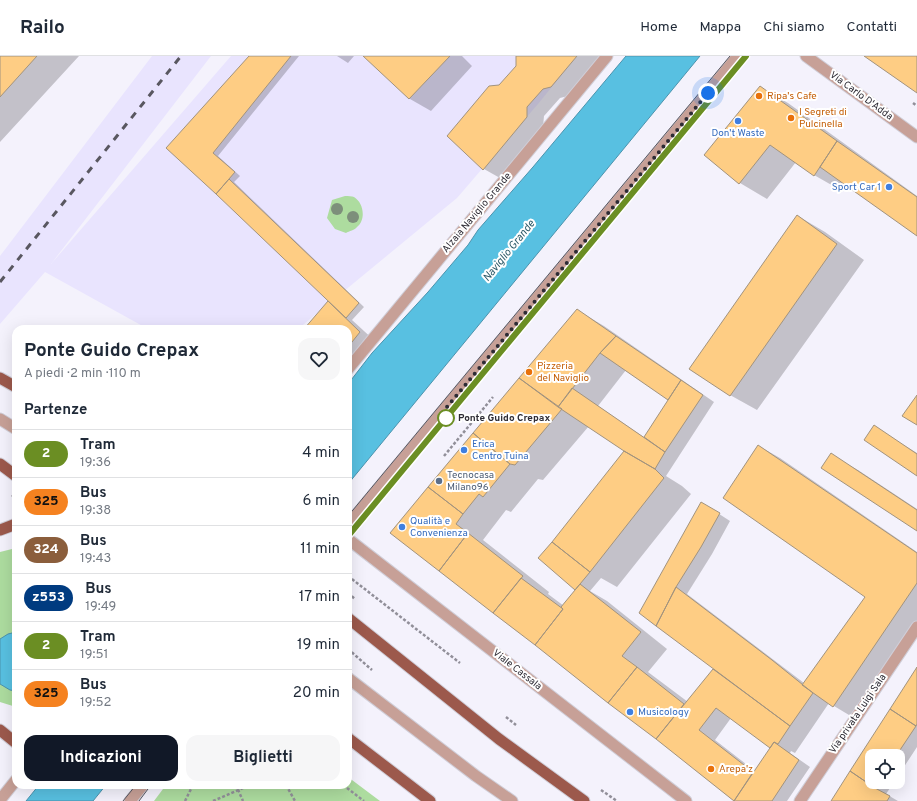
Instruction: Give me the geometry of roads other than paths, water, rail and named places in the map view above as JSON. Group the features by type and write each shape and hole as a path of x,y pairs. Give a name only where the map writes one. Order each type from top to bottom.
{"main road":[{"path":"0,378 12,385"},
{"path":"0,464 12,473"},
{"path":"0,530 12,526"},
{"path":"352,621 499,739 584,801"},
{"path":"0,730 12,740"},
{"path":"352,741 430,801"}],"street":[{"name":"Alzaia Naviglio Grande","path":"352,364 607,56"},
{"path":"352,520 738,56"},
{"name":"Via Carlo D'Adda","path":"806,56 917,137"},
{"path":"0,419 12,426"},
{"name":"Viale Cassala","path":"352,542 686,801"},
{"name":"Via privata Luigi Sala","path":"800,801 917,626"},
{"path":"352,681 512,801"},
{"path":"0,800 12,785"},
{"path":"130,801 140,789"}],"water":[{"name":"Naviglio Grande","path":"626,56 700,56 352,479 352,379 372,353 428,292 468,245 478,230"},
{"path":"12,633 12,690 0,684 0,639"},
{"path":"36,789 103,789 93,801 26,801"}],"tram line":[{"path":"352,511 730,56"},
{"path":"352,531 746,56"},
{"name":"2","path":"352,531 746,56"},
{"path":"123,801 133,789"},
{"path":"139,801 148,789"}],"railway":[{"path":"0,282 181,56"}],"place":[{"name":"Ripa's Cafe","path":"759,96"},
{"name":"I Segreti di Pulcinella","path":"791,118"},
{"name":"Don't Waste","path":"738,121"},
{"name":"Sport Car 1","path":"889,187"},
{"name":"Pizzeria del Naviglio","path":"529,372"},
{"name":"Ponte Guido Crepax","path":"446,418"},
{"name":"Erica Centro Tuina","path":"464,450"},
{"name":"Tecnocasa Milano96","path":"439,481"},
{"name":"Qualità e Convenienza","path":"402,527"},
{"name":"Musicology","path":"630,712"},
{"name":"Arepa'z","path":"711,769"}]}
